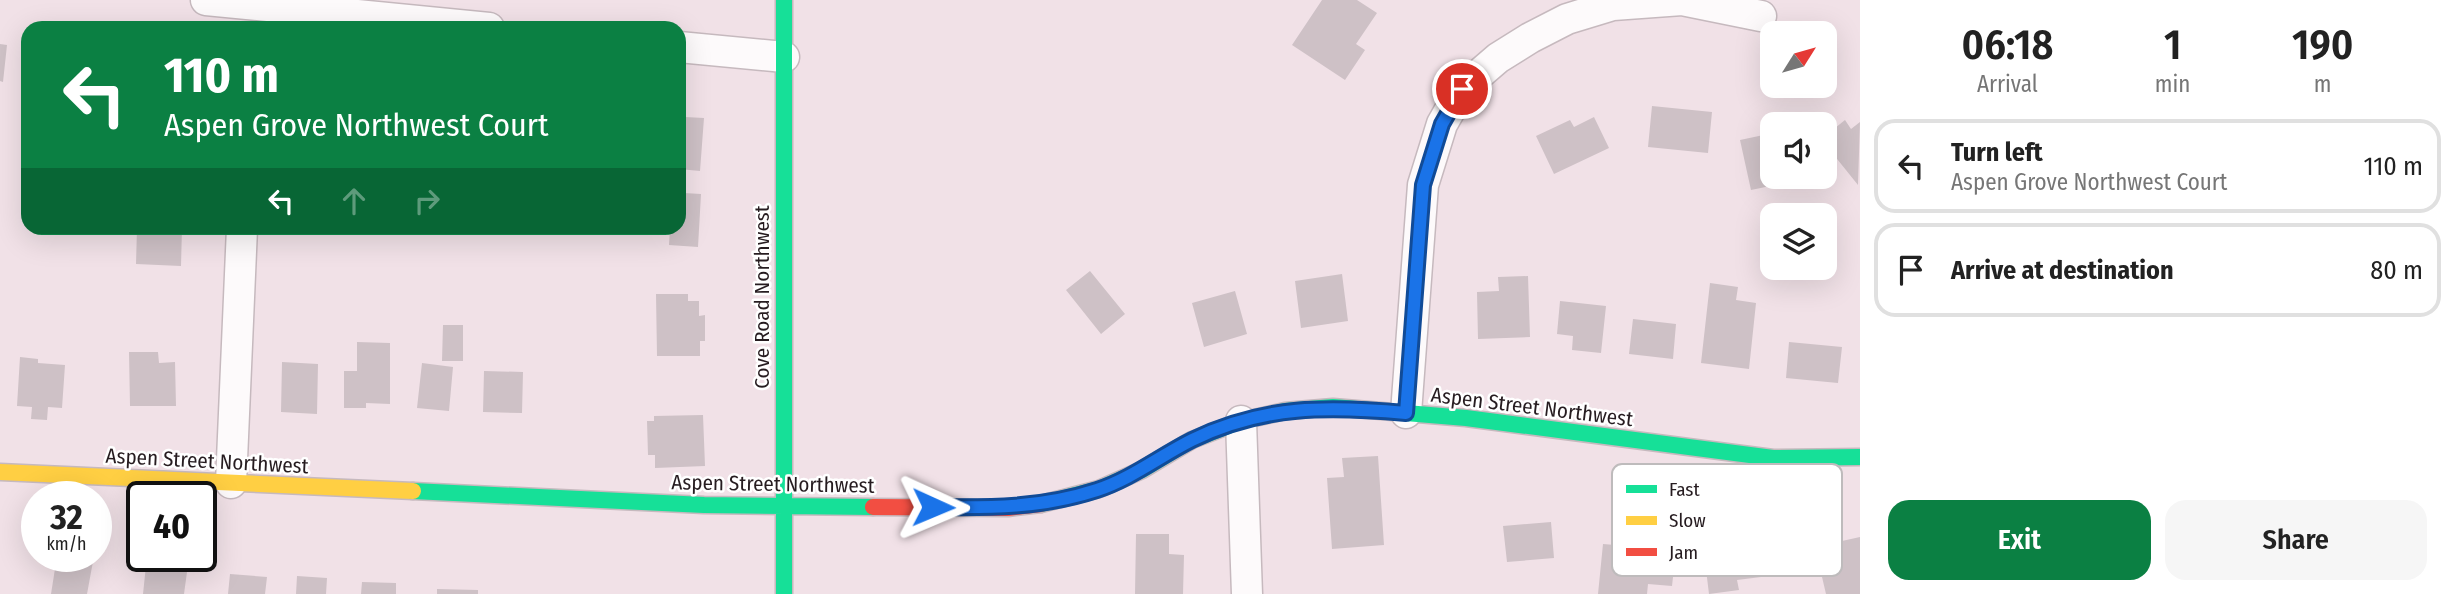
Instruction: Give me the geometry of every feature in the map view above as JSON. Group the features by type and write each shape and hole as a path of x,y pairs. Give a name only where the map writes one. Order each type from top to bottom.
{"street":[{"path":"206,0 250,11 391,21"},
{"name":"Cove Road Northwest","path":"783,0 783,594"},
{"path":"1406,413 1423,185 1442,124 1462,89 1498,58 1530,38 1567,19 1613,5 1682,0 1761,16"},
{"path":"686,48 784,58"},
{"path":"231,483 242,235"},
{"name":"Aspen Street Northwest","path":"0,472 783,506 1008,508 1055,502 1100,489 1142,470 1192,440 1241,421 1285,411 1333,407 1406,413 1773,458 1860,457"},
{"path":"1241,421 1247,594"}],"building":[{"path":"1322,0 1357,0 1377,13 1356,44 1365,50 1345,80 1292,45"},
{"path":"0,44 7,45 3,82 0,81"},
{"path":"1652,106 1712,112 1708,153 1648,147"},
{"path":"686,117 704,118 700,171 686,170"},
{"path":"1594,117 1609,148 1554,174 1536,136 1570,120 1574,127"},
{"path":"1845,120 1851,129 1860,122 1858,185 1837,159 1837,126"},
{"path":"1760,136 1760,188 1751,190 1740,140"},
{"path":"686,193 701,194 698,247 669,245 670,235 686,235"},
{"path":"137,235 182,235 181,266 136,264"},
{"path":"1090,271 1125,314 1101,334 1066,290"},
{"path":"1342,274 1348,321 1301,328 1295,281"},
{"path":"1528,276 1530,337 1478,339 1477,292 1499,291 1498,277"},
{"path":"1710,283 1738,287 1736,300 1756,303 1749,369 1701,363"},
{"path":"1235,291 1247,334 1204,347 1192,303"},
{"path":"656,294 688,294 688,301 699,301 699,316 705,315 705,341 700,341 700,356 657,356"},
{"path":"1560,301 1606,306 1601,353 1572,350 1573,336 1557,334"},
{"path":"1633,319 1676,324 1673,359 1629,354"},
{"path":"443,325 463,325 463,361 442,361"},
{"path":"357,342 390,343 390,404 366,403 366,408 344,408 344,371 357,371"},
{"path":"1789,342 1842,347 1838,383 1786,378"},
{"path":"129,352 158,352 159,363 175,362 176,406 130,406"},
{"path":"20,357 38,359 38,363 65,365 62,408 48,407 47,420 31,419 32,407 17,406"},
{"path":"282,362 318,364 317,414 281,412"},
{"path":"422,363 453,367 449,411 417,408"},
{"path":"484,371 523,372 522,413 483,412"},
{"path":"703,415 705,466 655,468 655,455 648,455 647,421 654,421 654,416"},
{"path":"1378,456 1384,545 1332,549 1327,478 1344,477 1342,458"},
{"path":"1551,522 1554,558 1507,562 1503,526"},
{"path":"1136,534 1169,534 1169,554 1184,555 1183,594 1135,594"},
{"path":"1860,537 1860,594 1826,594 1822,576 1842,576 1842,541"},
{"path":"1603,544 1612,545 1612,576 1673,576 1672,586 1648,584 1647,594 1598,594"},
{"path":"54,572 91,572 87,594 51,594"},
{"path":"145,572 187,572 184,594 143,594"},
{"path":"230,574 267,577 265,594 228,594"},
{"path":"297,576 327,578 326,594 296,594"},
{"path":"1707,576 1769,576 1737,580 1739,590 1709,594"},
{"path":"362,582 396,583 396,594 361,594"},
{"path":"437,589 478,590 478,594 437,594"}],"traffic: fast":[{"path":"784,0 784,594"},
{"path":"1041,504 1099,489 1142,470 1192,440 1241,421 1285,411 1333,407 1466,418 1773,458 1860,457"},
{"path":"413,491 704,505 873,507"}],"traffic: slow":[{"path":"0,472 413,491"}],"traffic: jam":[{"path":"873,507 1008,508 1041,504"}],"route":[{"path":"933,507 1008,508 1055,502 1100,489 1142,470 1192,440 1241,421 1285,411 1333,407 1406,413 1423,185 1442,124 1462,89"}]}
